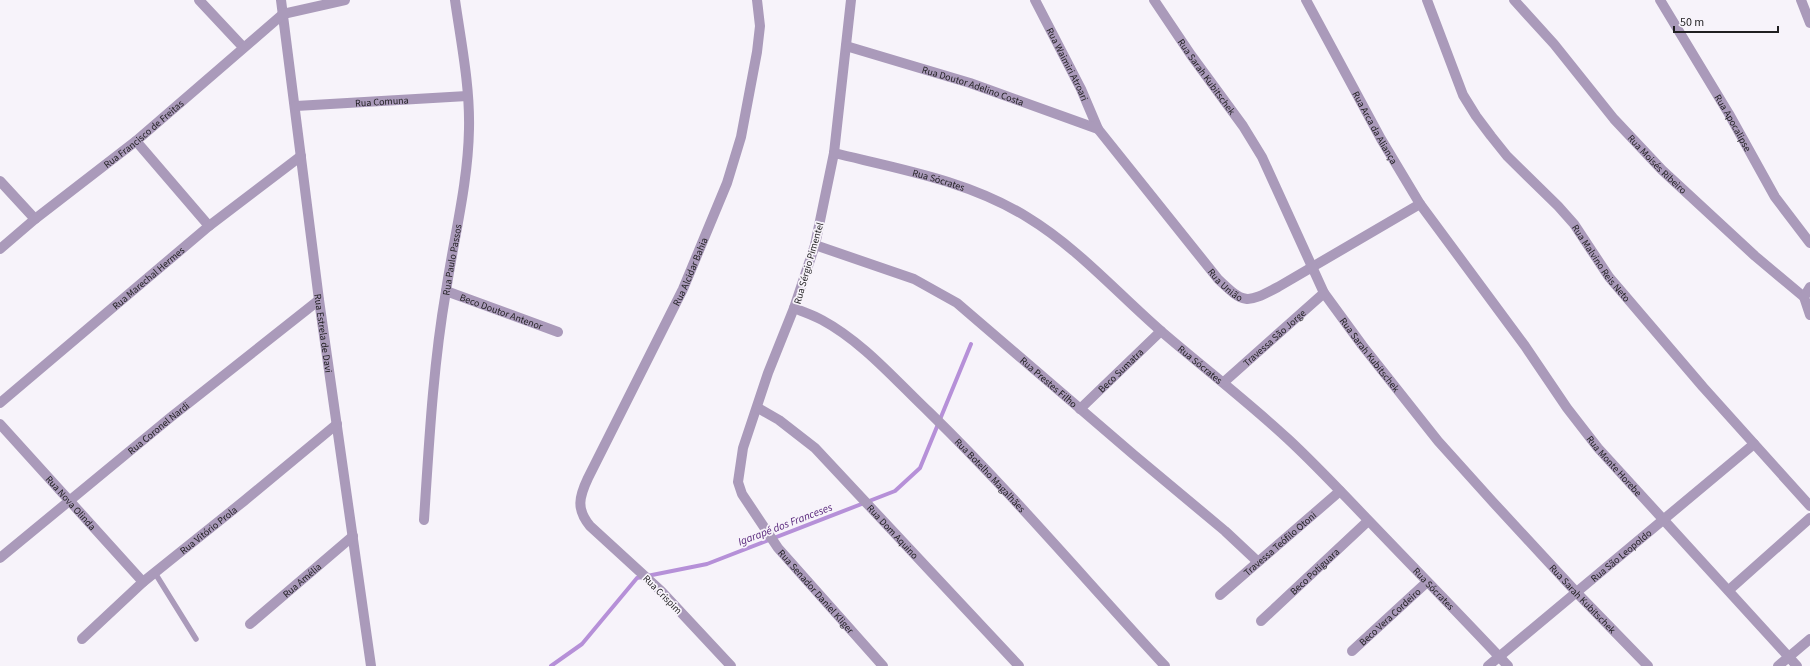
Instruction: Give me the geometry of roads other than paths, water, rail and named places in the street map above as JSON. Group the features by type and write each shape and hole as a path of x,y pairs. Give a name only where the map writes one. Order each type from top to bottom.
{"street":[{"path":"199,0 244,47"},
{"name":"Rua Estrela de Davi","path":"281,0 296,106 319,300 371,666"},
{"path":"283,14 345,0"},
{"name":"Rua Paulo Passos","path":"424,520 438,345 446,291 458,228 468,157 469,128 464,56 455,0"},
{"name":"Rua Alcidar Bahia","path":"590,526 583,517 581,508 580,500 582,490 614,429 683,289 709,230 731,170 741,137 758,52 760,26 757,0"},
{"name":"Rua Sérgio Pimentel","path":"742,494 738,482 743,448 758,408 768,373 794,308 815,245 834,153 838,105 851,0"},
{"name":"Rua Waimiri Atroari","path":"1036,0 1081,90 1098,129"},
{"name":"Rua Sarah Kubitschek","path":"1154,0 1191,55 1243,126 1262,157 1324,293 1367,352 1438,441 1577,593 1648,666"},
{"name":"Rua Arca da Aliança","path":"1306,0 1381,139 1420,204 1453,248"},
{"name":"Rua Malvino Reis Neto","path":"1427,0 1452,70 1463,95 1476,116 1507,156 1554,201 1574,224 1609,277 1810,506"},
{"name":"Rua Moisés Ribeiro","path":"1514,0 1554,44 1614,119 1662,170 1749,251 1804,296"},
{"name":"Rua Apocalipse","path":"1660,0 1729,114 1775,197 1810,243"},
{"path":"1801,0 1810,23"},
{"name":"Rua Francisco de Freitas","path":"0,249 35,219 136,141 283,14"},
{"name":"Rua Doutor Adelino Costa","path":"846,46 970,83 1098,129"},
{"name":"Rua Comuna","path":"296,106 467,96"},
{"name":"Rua União","path":"1098,129 1218,279 1240,298 1248,300 1260,296 1312,267 1420,204"},
{"path":"136,141 209,226"},
{"name":"Rua Sócrates","path":"834,153 921,174 965,188 1001,202 1028,217 1091,265 1161,331 1224,382 1288,439 1508,666"},
{"name":"Rua Marechal Hermes","path":"0,403 209,226 301,156"},
{"path":"0,181 35,219"},
{"name":"Rua Prestes Filho","path":"815,245 914,279 957,303 1080,410 1225,531 1257,561"},
{"name":"Rua Monte Horebe","path":"1453,248 1594,442 1663,521 1729,590 1796,666"},
{"path":"1810,287 1804,296 1810,315"},
{"name":"Beco Doutor Antenor","path":"446,291 558,332"},
{"name":"Travessa São Jorge","path":"1224,382 1324,293"},
{"name":"Rua Coronel Nardi","path":"0,558 69,500 319,300"},
{"name":"Rua Botelho Magalhães","path":"794,308 822,320 846,336 894,378 950,433 1058,546 1165,666"},
{"name":"Beco Sumatra","path":"1080,410 1161,331"},
{"name":"Rua Dom Aquino","path":"758,408 779,420 815,448 1019,666"},
{"name":"Rua Nova Olinda","path":"0,424 143,582"},
{"name":"Rua Vitório Prola","path":"82,639 143,582 156,573 337,424"},
{"name":"Rua São Leopoldo","path":"1488,666 1754,444"},
{"name":"Travessa Teófilo Otoni","path":"1220,595 1257,561 1340,491"},
{"name":"Rua Senador Daniel Kliger","path":"742,494 778,548 883,666"},
{"path":"1729,590 1810,518"},
{"name":"Beco Potiguara","path":"1261,621 1368,521"},
{"name":"Rua Crispim","path":"590,526 661,591 731,666"},
{"name":"Rua Amélia","path":"250,624 353,536"},
{"name":"Beco Vera Cordeiro","path":"1352,651 1427,582"},
{"path":"1778,666 1810,639"}],"lane":[{"path":"156,573 196,639"}],"waterway":[{"name":"Igarapé dos Franceses","path":"551,666 582,644 637,578 707,564 895,491 920,468 971,344"}]}
